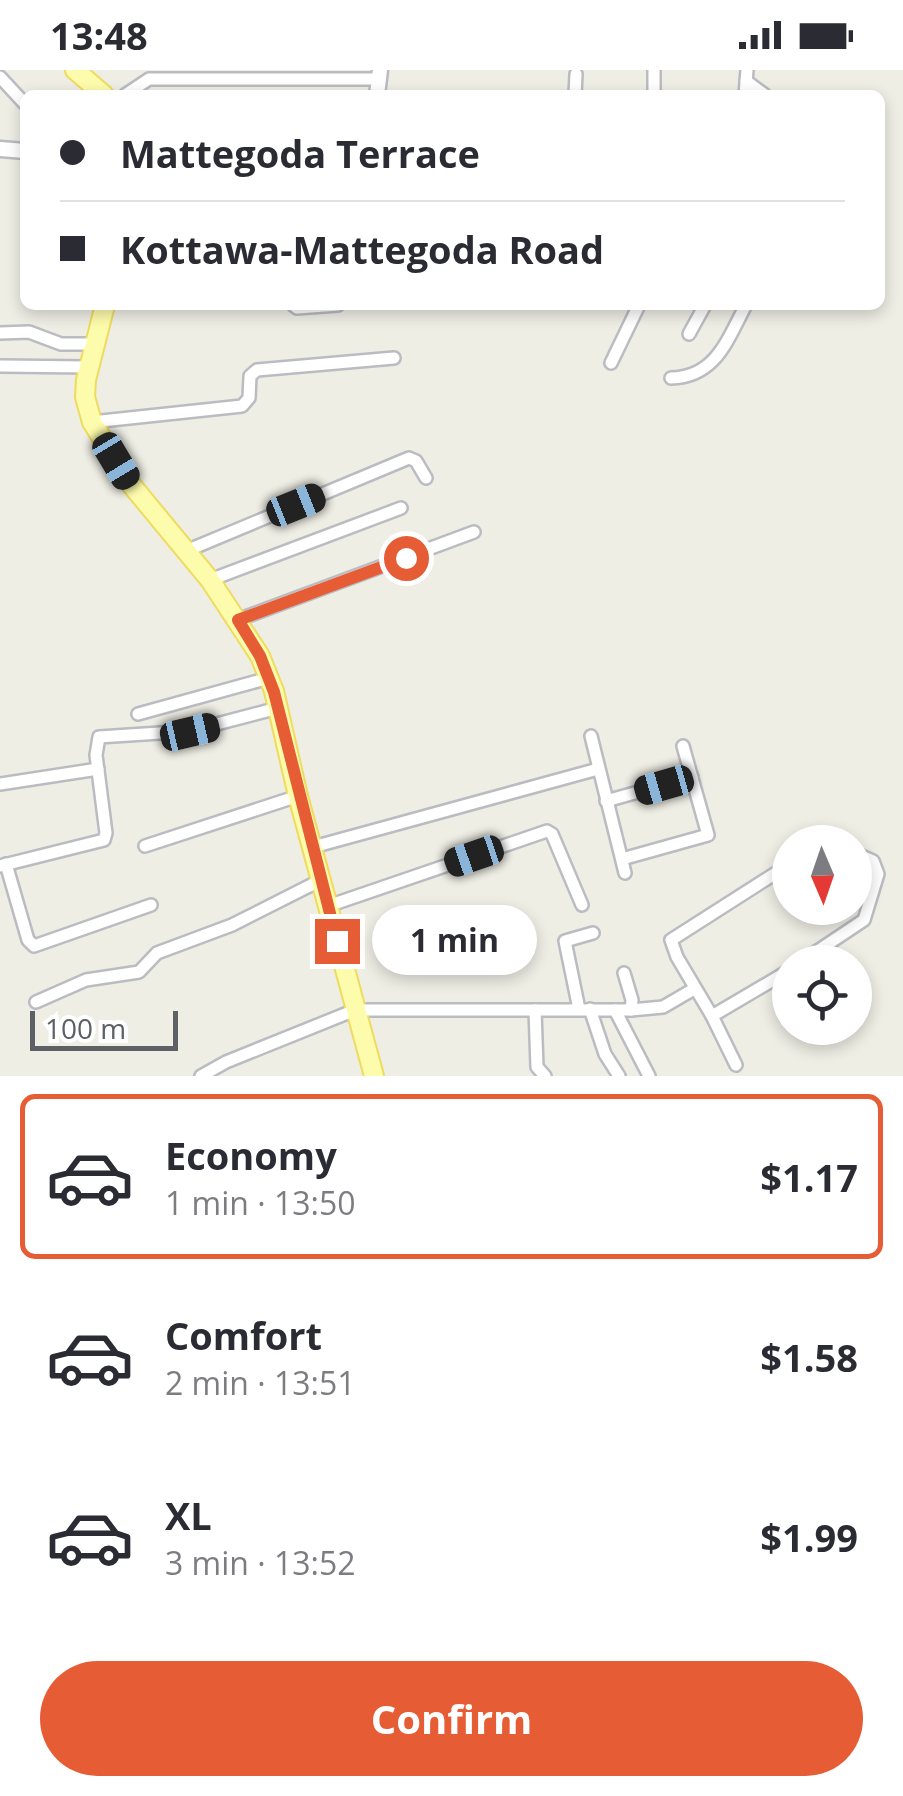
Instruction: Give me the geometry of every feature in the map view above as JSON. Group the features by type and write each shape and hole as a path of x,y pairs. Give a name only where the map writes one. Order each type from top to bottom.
{"main road":[{"path":"76,70 98,90"},
{"path":"104,310 88,367 85,397 92,422 129,482 238,620 270,678 374,1076"}],"street":[{"path":"148,75 380,74"},
{"path":"575,90 576,74"},
{"path":"0,77 20,99"},
{"path":"611,363 637,310"},
{"path":"689,334 702,310"},
{"path":"670,378 686,378 713,364 743,310"},
{"path":"0,333 29,332 55,342 94,344"},
{"path":"92,422 242,406 249,398 250,376 257,370 394,358"},
{"path":"0,366 88,367"},
{"path":"186,551 409,458 416,460 426,478"},
{"path":"210,580 400,508"},
{"path":"238,620 474,532"},
{"path":"138,714 270,678"},
{"path":"151,905 34,946 28,940 3,865 104,840 95,744 99,737 190,732 278,708"},
{"path":"591,736 625,872"},
{"path":"622,859 706,838 708,833 684,746"},
{"path":"0,784 98,768"},
{"path":"312,847 598,768"},
{"path":"606,801 692,777"},
{"path":"145,846 298,796"},
{"path":"328,906 547,830 582,904"},
{"path":"872,860 878,874 872,894"},
{"path":"736,1064 671,940 772,875"},
{"path":"36,1002 86,980 139,972 157,954 232,925 321,880"},
{"path":"827,945 857,925"},
{"path":"593,933 565,941 584,1009 619,1076"},
{"path":"624,973 632,1000 630,1010"},
{"path":"712,1016 772,981"},
{"path":"202,1076 226,1062 355,1010 630,1010 663,1007 694,989"},
{"path":"535,1010 537,1067 545,1076"},
{"path":"615,1010 649,1076"}],"route":[{"path":"337,941 274,692 260,656 238,620 406,558"}]}
